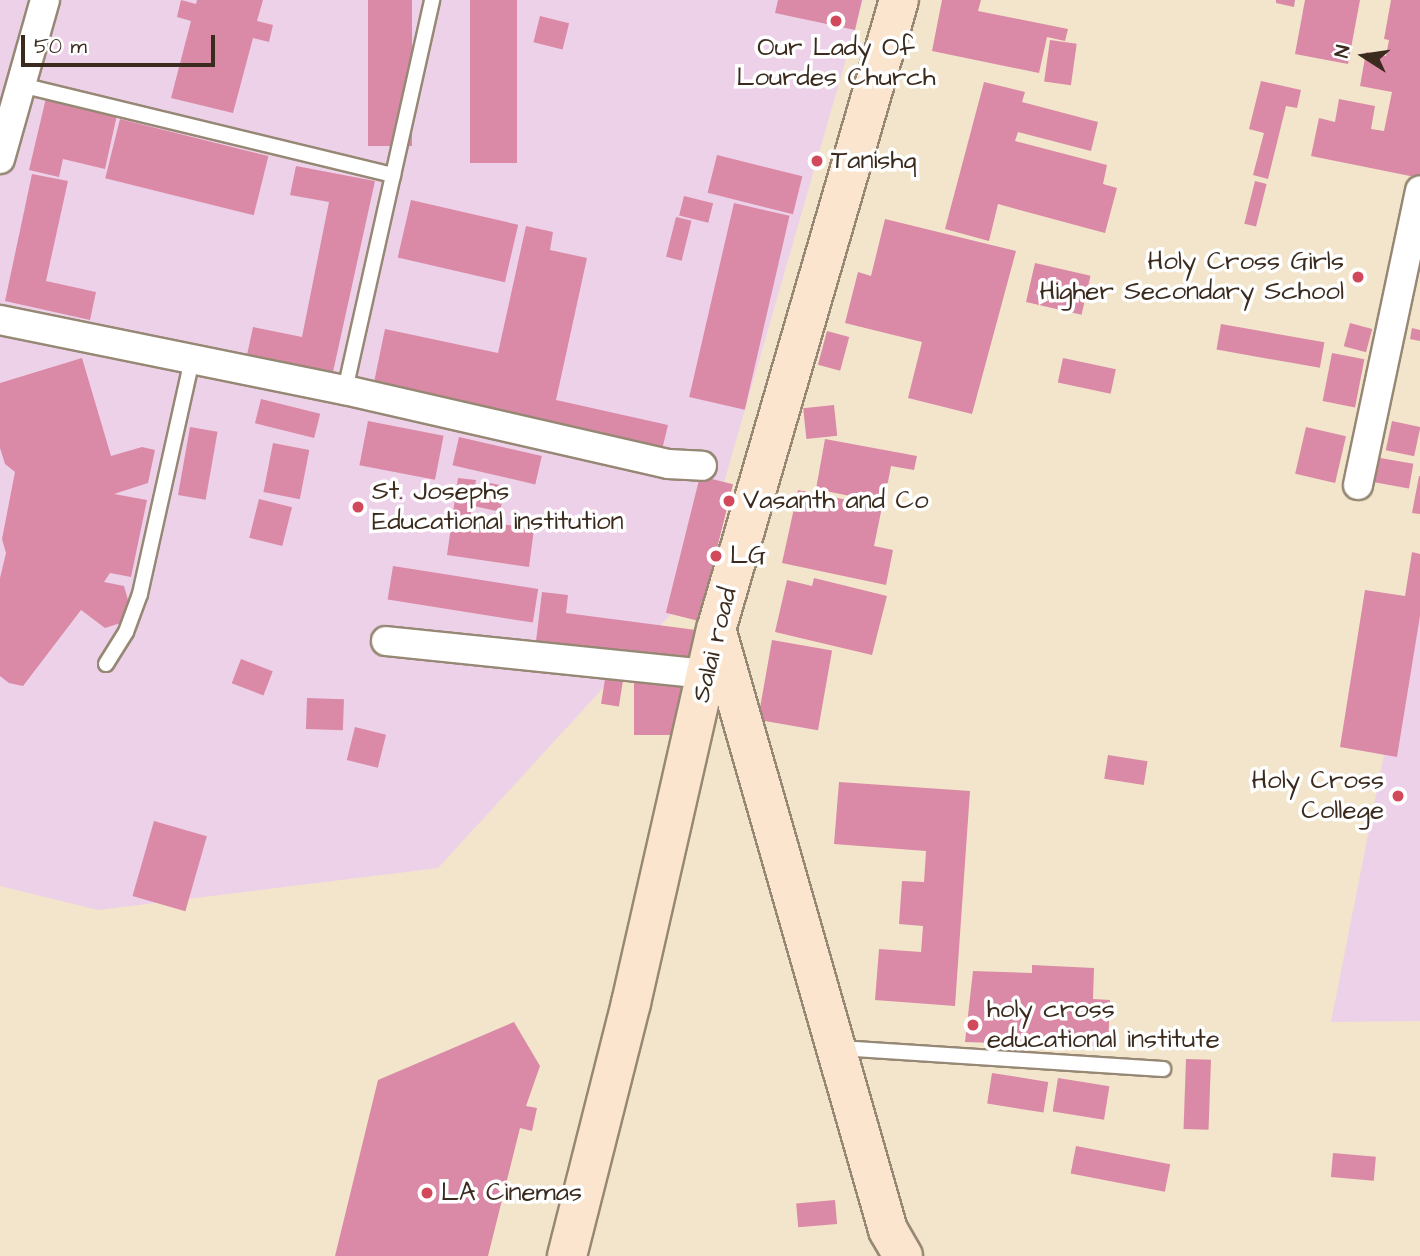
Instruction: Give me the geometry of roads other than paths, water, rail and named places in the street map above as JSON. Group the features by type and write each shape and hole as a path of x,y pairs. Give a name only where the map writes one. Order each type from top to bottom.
{"main road":[{"name":"Salai road","path":"567,1256 631,1003 716,630 899,0"},
{"path":"716,630 888,1230 903,1256"}],"street":[{"path":"0,159 45,0"},
{"path":"1358,485 1420,190"},
{"path":"0,320 345,390 668,464 702,467"},
{"path":"386,640 706,674"}],"lane":[{"path":"345,390 432,0"},
{"path":"21,85 393,175"},
{"path":"106,664 126,632 140,594 192,359"},
{"path":"837,1048 1163,1069"}],"place":[{"name":"Our Lady Of Lourdes Church","path":"836,21"},
{"name":"Tanishq","path":"817,161"},
{"name":"Holy Cross Girls Higher Secondary School","path":"1358,277"},
{"name":"Vasanth and Co","path":"729,501"},
{"name":"St. Josephs Educational institution","path":"358,507"},
{"name":"LG","path":"716,556"},
{"name":"Holy Cross College","path":"1398,796"},
{"name":"holy cross educational institute","path":"973,1025"},
{"name":"LA Cinemas","path":"427,1193"}]}
